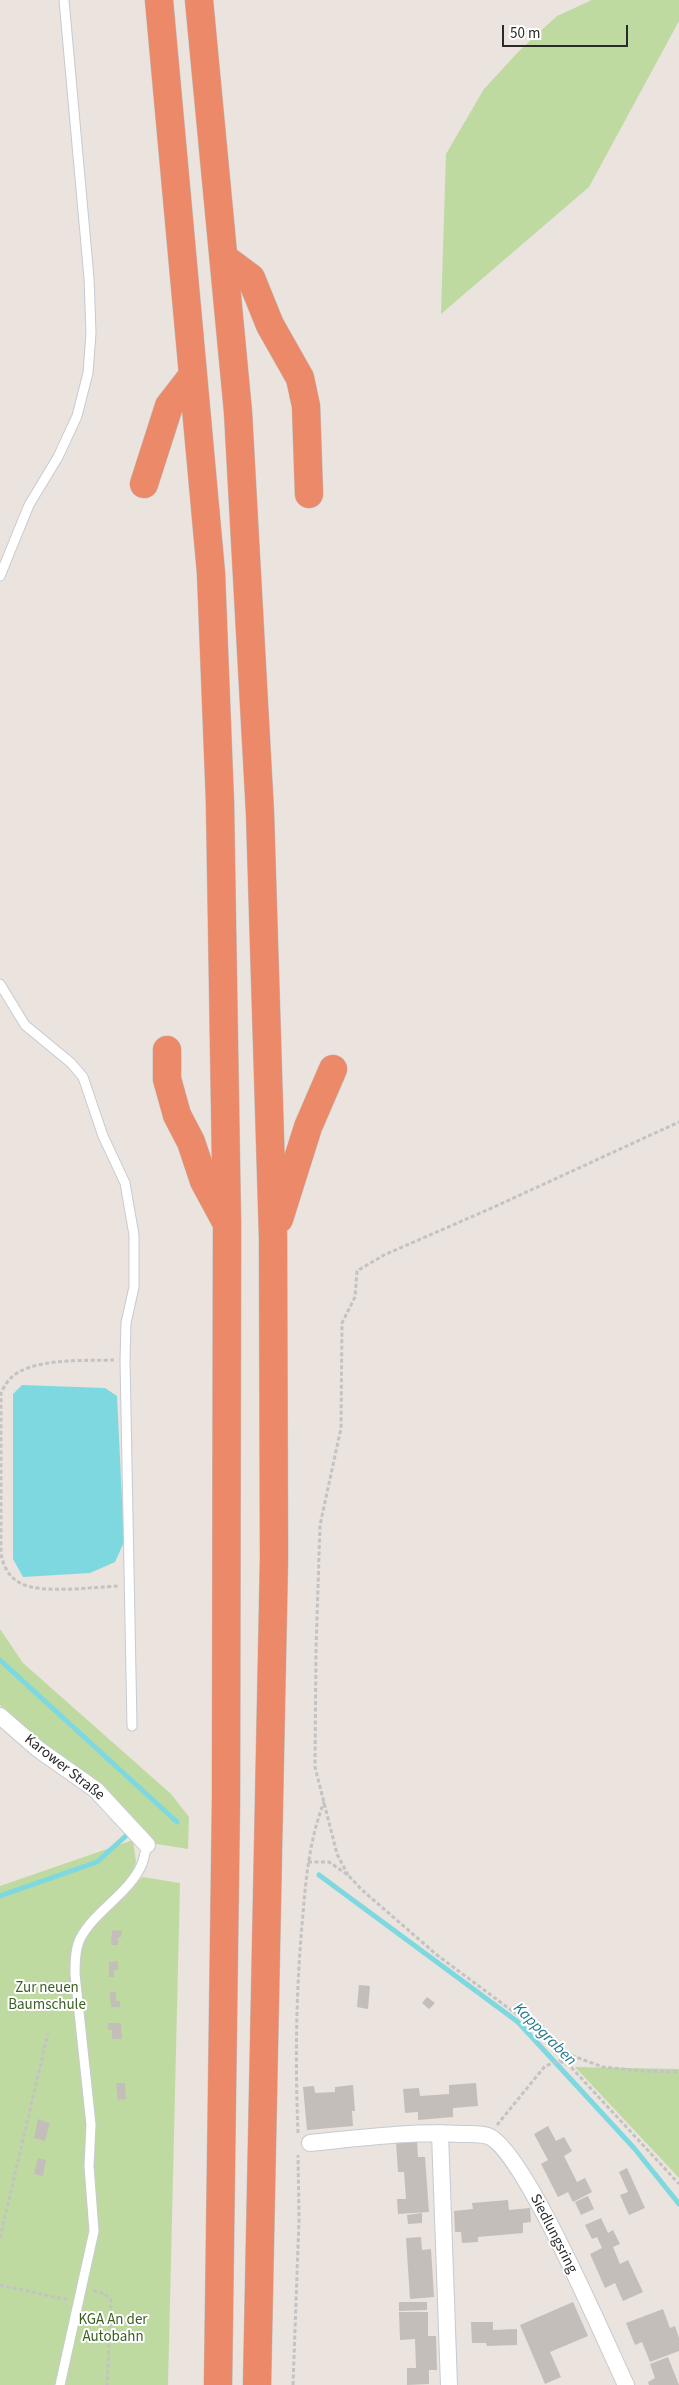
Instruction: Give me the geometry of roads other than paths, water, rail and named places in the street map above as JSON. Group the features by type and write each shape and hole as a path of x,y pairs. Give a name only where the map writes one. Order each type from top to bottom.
{"highway":[{"path":"159,0 212,593 220,803 227,1224 226,1799 218,2385"},
{"path":"199,0 238,412 260,813 273,1237 274,1559 257,2385"},
{"path":"224,258 252,278 270,325 300,378 306,406 308,494"},
{"path":"144,484 169,406 193,375"},
{"path":"167,1050 167,1079 177,1115 191,1142 204,1181 227,1224"},
{"path":"273,1237 308,1127 333,1068"}],"street":[{"name":"Karower Straße","path":"0,1716 38,1749 96,1790 147,1846"},
{"name":"Siedlungsring","path":"440,2133 488,2136 499,2144 513,2159 547,2217 626,2385"},
{"path":"304,2143 440,2133 449,2385"}],"lane":[{"path":"0,576 29,505 58,457 77,416 88,373 91,333 89,278 64,0"},
{"path":"0,984 25,1025 71,1063 82,1077 103,1136 125,1184 134,1235 134,1287 126,1323 132,1726"},
{"path":"60,2385 94,2231 89,2166 91,2125 75,1974 76,1955 79,1940 102,1909 125,1888 141,1865 147,1846"}],"water":[{"path":"22,1385 105,1388 117,1396 124,1542 115,1562 90,1573 23,1577 13,1559 13,1394"}],"waterway":[{"path":"0,1660 177,1822"},
{"path":"0,1896 97,1862 128,1834"},
{"name":"Kappgraben","path":"319,1875 518,2022 634,2148 679,2204"}],"park label":[{"name":"Zur neuen Baumschule","path":"47,1998"},
{"name":"KGA An der Autobahn","path":"113,2330"}]}
